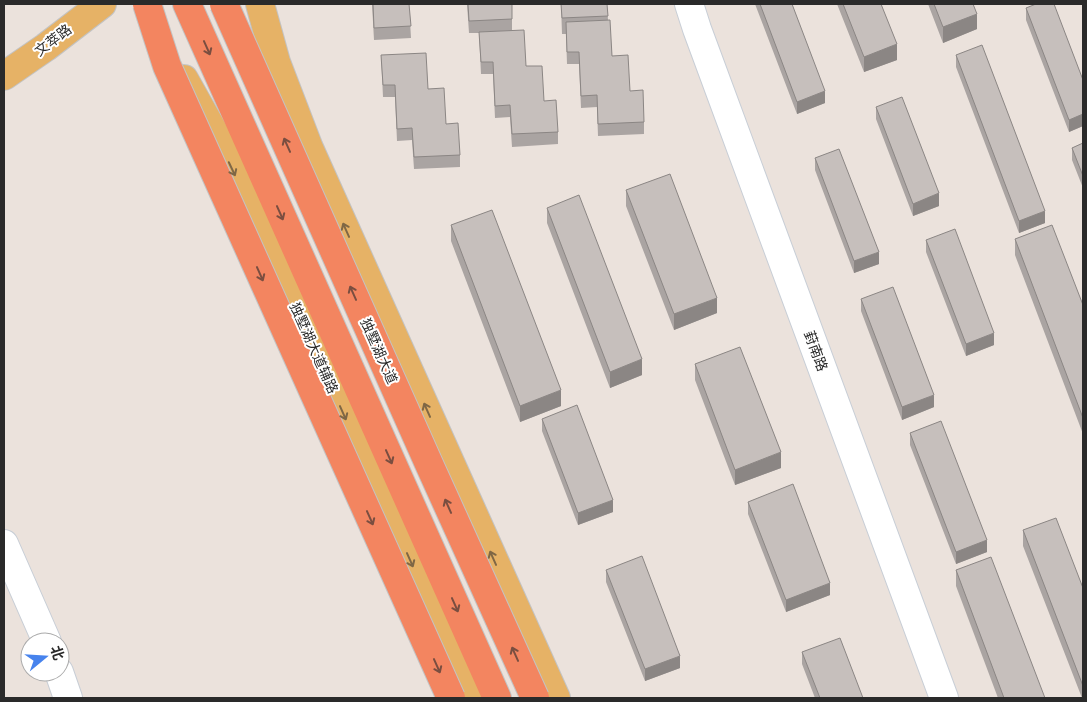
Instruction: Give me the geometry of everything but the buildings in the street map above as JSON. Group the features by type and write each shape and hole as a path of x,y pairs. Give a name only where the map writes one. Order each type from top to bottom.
{"highway":[{"path":"147,4 166,66 451,698"},
{"path":"187,4 497,698"},
{"name":"独墅湖大道","path":"224,4 535,698"}],"main road":[{"name":"文萃路","path":"4,76 102,4"},
{"name":"独墅湖大道辅路","path":"141,4 219,141 473,698"},
{"path":"213,4 249,28 276,62"},
{"path":"260,4 276,62 309,148 556,698"}],"street":[{"name":"葑南路","path":"689,4 944,698"},
{"path":"4,544 43,632"},
{"path":"62,682 68,698"}]}
